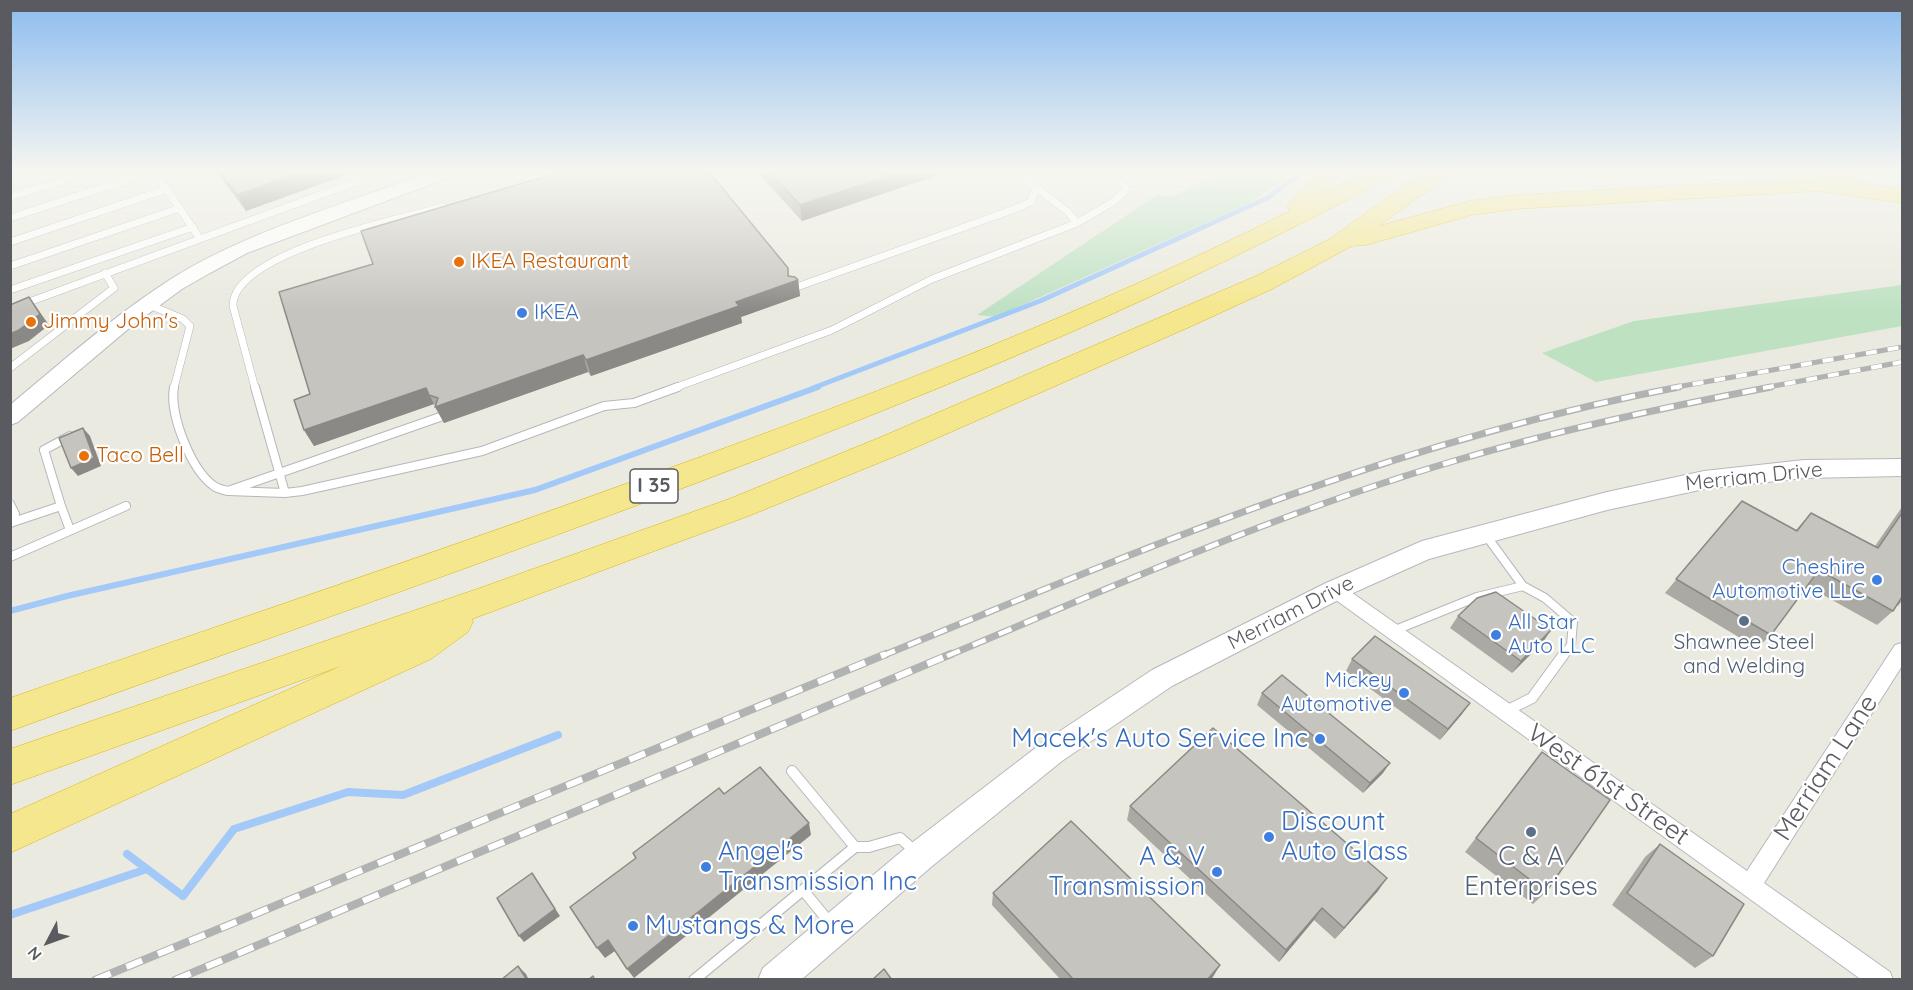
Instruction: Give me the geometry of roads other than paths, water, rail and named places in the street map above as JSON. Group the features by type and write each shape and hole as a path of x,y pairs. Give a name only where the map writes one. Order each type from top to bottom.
{"highway":[{"path":"1284,223 1288,219"},
{"name":"I 35","path":"10,715 660,484 802,431 1049,331 1291,219"},
{"name":"I 35","path":"10,767 492,598 740,507 1185,319 1340,244 1373,219"},
{"path":"1340,244 1430,219"},
{"path":"10,834 418,648 492,598"}],"main road":[{"path":"10,417 147,304 175,285 240,249 320,219"},
{"name":"Merriam Drive","path":"780,978 920,856 1052,752 1162,678 1335,590 1422,551 1607,501 1704,480 1804,469 1902,468"}],"street":[{"name":"West 61st Street","path":"1335,590 1882,980"},
{"name":"Merriam Lane","path":"1750,886 1902,651"}],"lane":[{"path":"10,242 78,219"},
{"path":"10,266 147,219"},
{"path":"188,219 200,238"},
{"path":"10,309 252,219"},
{"path":"285,493 240,334 233,300 237,288 259,268 288,252 400,219"},
{"path":"794,288 986,219"},
{"path":"1074,219 1077,223"},
{"path":"147,304 183,319 190,326 189,339 172,393 173,410 177,425 192,455 212,485 228,492 285,493 482,451 603,406 634,403 832,330 932,279 1084,219"},
{"path":"10,290 193,227"},
{"path":"10,368 114,288 105,273"},
{"path":"228,492 440,417"},
{"path":"70,530 44,450 81,430"},
{"path":"10,504 15,514 10,523 61,506"},
{"path":"10,557 126,506"},
{"path":"1485,534 1523,586 1545,598 1573,622 1571,645 1532,698 1505,711"},
{"path":"1393,631 1477,597 1523,586"},
{"path":"792,771 855,847"},
{"path":"700,978 855,847 869,847 900,838 920,856"},
{"path":"803,890 835,928"}],"waterway":[{"path":"813,388 1040,301 1220,219"},
{"path":"10,611 67,596 535,490 818,387"},
{"path":"147,869 183,896 234,829 348,792 403,795 558,735"},
{"path":"127,854 147,869"},
{"path":"10,915 147,869"}],"railway":[{"path":"1671,388 1902,347"},
{"path":"1763,388 1902,362"},
{"path":"882,656 1175,537 1373,467 1473,436 1575,409 1679,387"},
{"path":"947,656 1198,551 1389,481 1572,429 1771,387"},
{"path":"95,980 886,654"},
{"path":"175,980 951,654"}],"place":[{"name":"IKEA Restaurant","path":"459,262"},
{"name":"IKEA","path":"522,313"},
{"name":"Jimmy John's","path":"31,322"},
{"name":"Taco Bell","path":"84,456"},
{"name":"Cheshire Automotive LLC","path":"1877,580"},
{"name":"Shawnee Steel and Welding","path":"1744,621"},
{"name":"All Star Auto LLC","path":"1496,635"},
{"name":"Mickey Automotive","path":"1404,693"},
{"name":"Macek's Auto Service Inc","path":"1320,739"},
{"name":"C & A Enterprises","path":"1531,832"},
{"name":"Discount Auto Glass","path":"1269,837"},
{"name":"Angel's Transmission Inc","path":"706,867"},
{"name":"A & V Transmission","path":"1217,872"},
{"name":"Mustangs & More","path":"633,926"}]}
